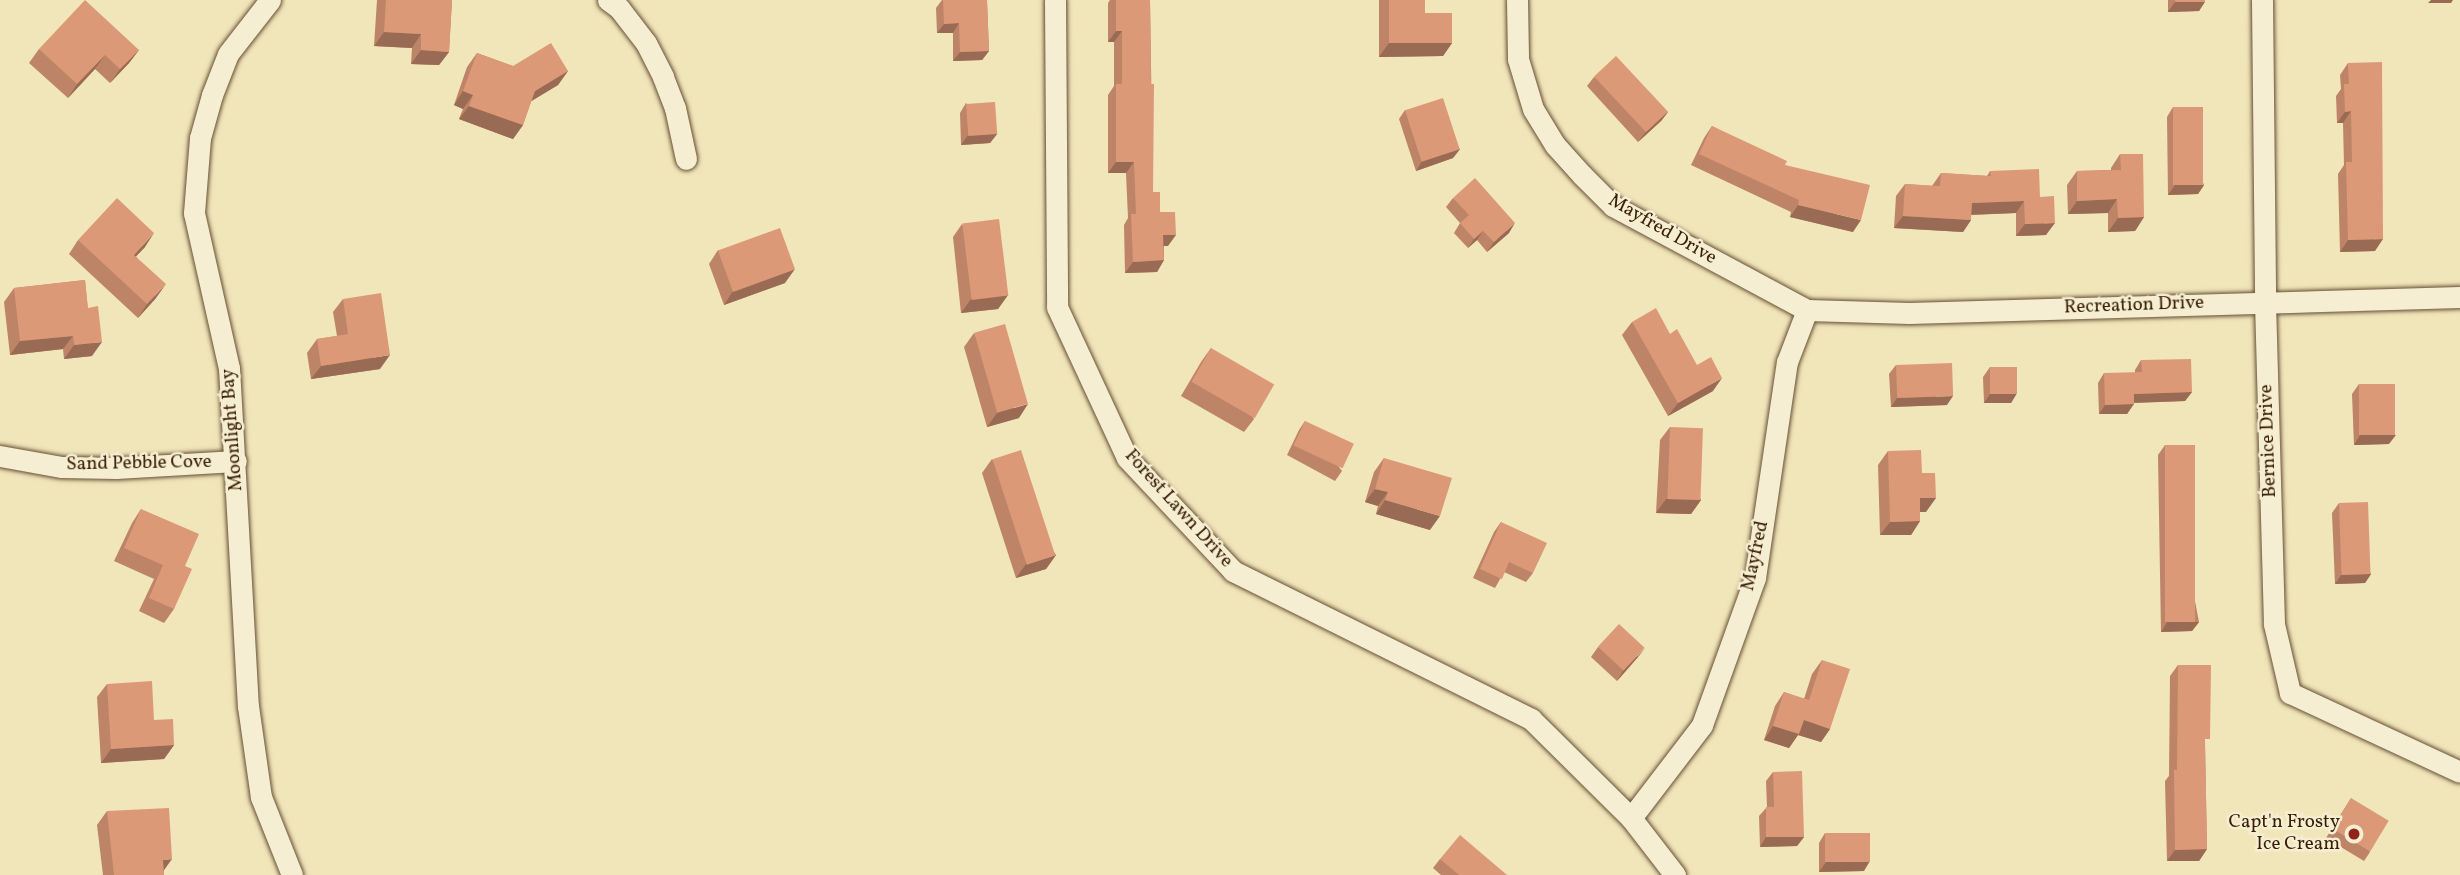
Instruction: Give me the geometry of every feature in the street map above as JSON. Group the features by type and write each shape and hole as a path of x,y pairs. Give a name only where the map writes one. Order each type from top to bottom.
{"street":[{"name":"Moonlight Bay","path":"270,0 228,54 212,94 200,138 194,213 229,368 248,706 261,797 292,875"},
{"path":"608,0 619,8 646,43 663,77 675,108 686,159"},
{"name":"Forest Lawn Drive","path":"1055,0 1057,307 1126,458 1233,571 1531,719 1631,818 1675,875"},
{"name":"Mayfred Drive","path":"1517,0 1518,59 1533,109 1555,145 1582,176 1613,206 1807,310"},
{"name":"Bernice Drive","path":"2262,0 2265,302 2274,624 2290,693 2460,772"},
{"name":"Recreation Drive","path":"1807,310 1909,313 2460,297"},
{"name":"Mayfred","path":"1631,818 1702,724 1755,578 1787,362 1807,310"},
{"name":"Sand Pebble Cove","path":"0,456 62,467 116,468 236,461"}],"building":[{"path":"85,0 139,50 120,69 105,55 77,84 39,49"},
{"path":"386,0 452,0 449,52 421,50 421,34 384,32"},
{"path":"943,0 987,0 989,51 960,52 959,23 944,24"},
{"path":"1116,0 1150,0 1151,84 1154,84 1153,192 1160,192 1160,212 1175,212 1176,235 1163,235 1164,260 1133,262 1131,214 1136,214 1134,162 1116,162 1116,84 1122,84 1122,31 1116,31"},
{"path":"1389,0 1425,0 1425,13 1452,13 1452,43 1389,43"},
{"path":"2205,0 2205,2 2175,2"},
{"path":"551,43 568,71 535,91 523,125 469,106 473,95 463,91 477,53 513,66"},
{"path":"1616,56 1668,112 1646,132 1594,76"},
{"path":"2382,62 2383,239 2348,240 2346,162 2352,162 2351,111 2345,112 2344,84 2349,84 2348,63"},
{"path":"1443,98 1460,149 1422,162 1405,110"},
{"path":"995,102 997,134 968,136 966,104"},
{"path":"2173,107 2203,107 2203,185 2173,185"},
{"path":"1712,126 1787,161 1785,165 1870,185 1861,220 1798,205 1799,200 1699,154"},
{"path":"2120,154 2143,154 2144,217 2118,218 2117,199 2077,201 2077,171 2121,170"},
{"path":"2039,169 2040,197 2054,196 2055,223 2025,224 2024,201 1972,203 1971,220 1903,216 1905,184 1940,186 1941,173 1991,176 1990,171"},
{"path":"1475,178 1515,223 1494,242 1483,231 1474,239 1460,223 1469,215 1453,198"},
{"path":"117,198 154,233 134,255 166,284 147,304 78,240"},
{"path":"999,219 1008,295 972,300 962,224"},
{"path":"780,228 795,269 733,292 718,251"},
{"path":"85,280 88,308 98,306 102,342 74,345 73,336 20,341 14,288"},
{"path":"381,293 390,355 321,366 317,339 348,334 343,299"},
{"path":"1656,308 1670,334 1677,329 1697,365 1711,357 1722,378 1678,403 1632,322"},
{"path":"1005,324 1028,404 997,413 974,333"},
{"path":"1211,348 1274,384 1255,418 1192,382"},
{"path":"2191,359 2192,392 2134,394 2134,404 2105,405 2104,373 2142,372 2141,360"},
{"path":"1952,363 1953,396 1897,398 1896,365"},
{"path":"1990,367 2017,367 2017,394 1990,394"},
{"path":"2359,384 2395,384 2395,435 2359,435"},
{"path":"1305,421 1354,444 1343,468 1294,445"},
{"path":"1670,427 1703,428 1700,500 1667,499"},
{"path":"2165,445 2195,445 2195,622 2165,622"},
{"path":"1021,450 1055,556 1027,565 992,459"},
{"path":"1921,450 1922,473 1935,473 1936,498 1920,498 1920,521 1890,522 1888,451"},
{"path":"1384,458 1452,478 1440,516 1385,500 1388,492 1375,489"},
{"path":"2368,502 2371,574 2342,575 2339,503"},
{"path":"141,509 199,534 185,566 192,569 174,609 149,598 163,565 124,548"},
{"path":"1501,522 1547,543 1533,573 1509,562 1502,579 1480,569"},
{"path":"1619,624 1645,648 1623,671 1598,647"},
{"path":"1822,660 1850,669 1830,729 1804,720 1799,734 1773,726 1784,692 1809,700"},
{"path":"2178,665 2211,665 2210,739 2205,739 2207,849 2175,850 2174,770 2177,770"},
{"path":"152,681 154,720 173,719 174,745 111,749 107,684"},
{"path":"1802,771 1804,837 1766,837 1766,807 1774,807 1773,772"},
{"name":"Capt'n Frosty Ice Cream","path":"2351,798 2389,821 2370,852 2332,829"},
{"path":"169,808 172,859 163,860 164,875 114,875 107,811"},
{"path":"1825,833 1870,833 1870,862 1825,862"},
{"path":"1460,835 1507,875 1459,875 1440,859"}],"place":[{"name":"Capt'n Frosty Ice Cream","path":"2354,834"}]}
